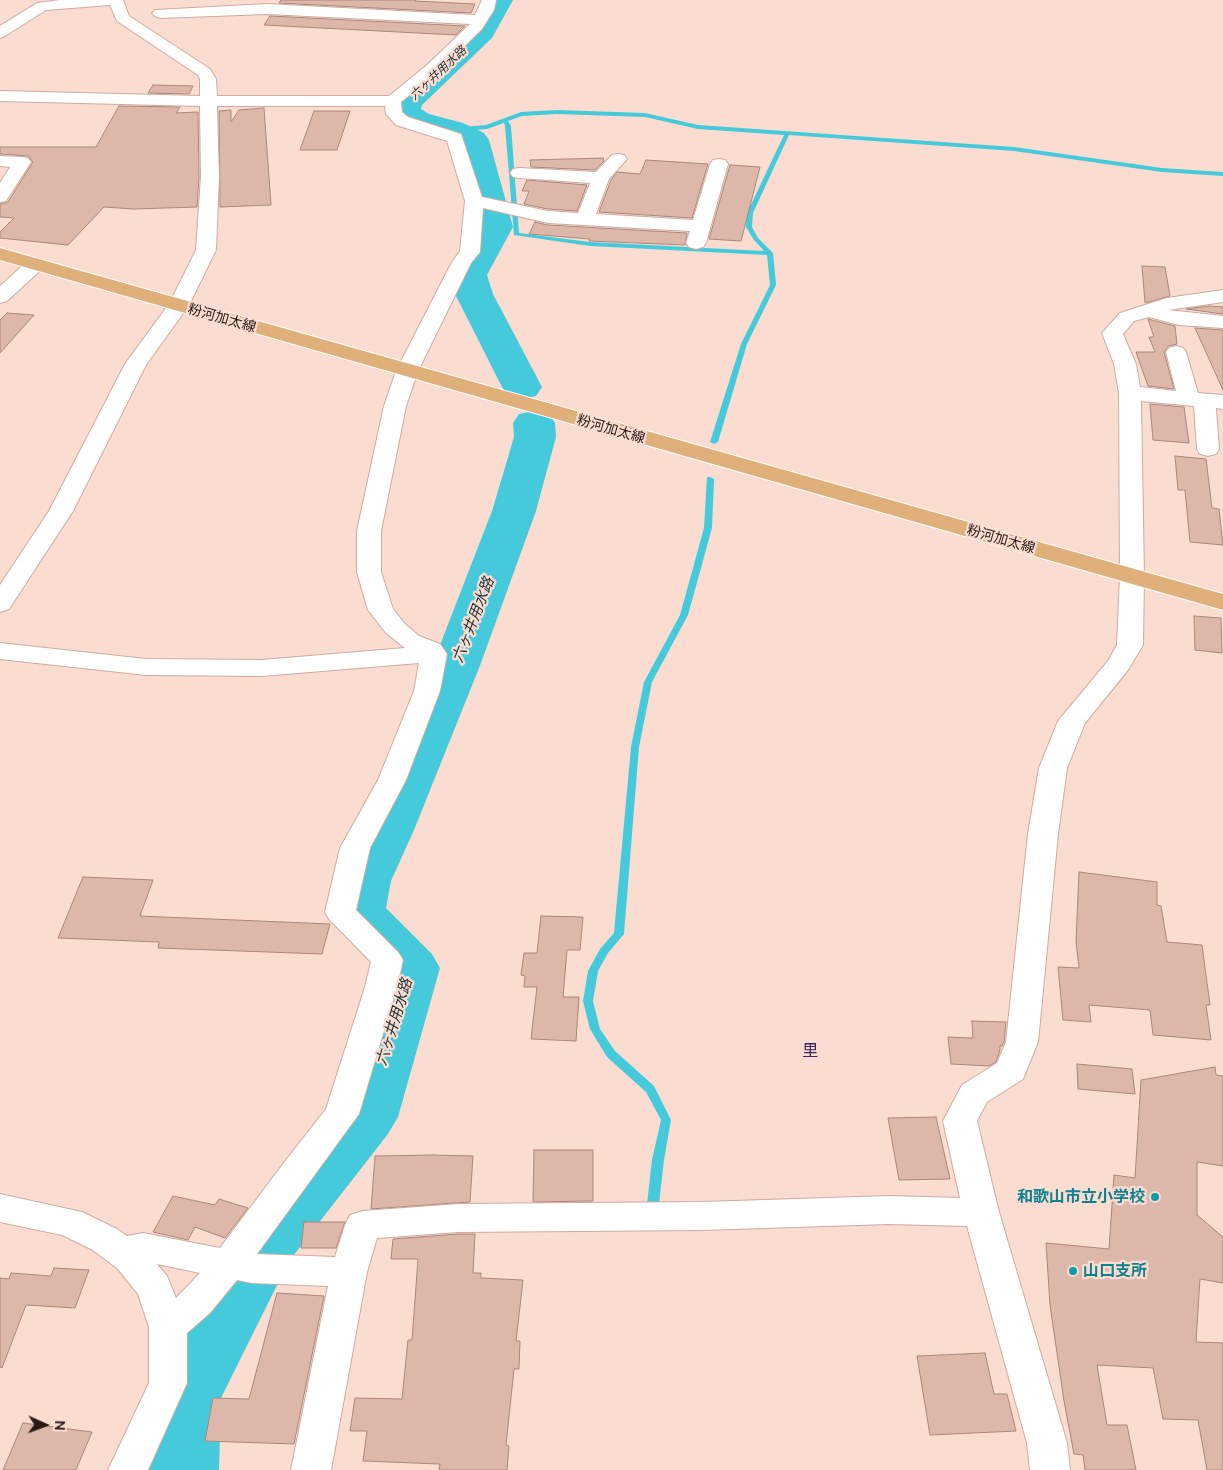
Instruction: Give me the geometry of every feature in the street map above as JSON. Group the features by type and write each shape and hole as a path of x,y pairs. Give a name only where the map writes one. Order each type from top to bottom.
{"main road":[{"name":"粉河加太線","path":"0,254 1223,602"}],"street":[{"path":"0,33 42,6 116,0 122,18 204,72 208,79 210,177 206,250 179,305 136,364 61,512 0,604"},
{"path":"0,96 393,101 433,68 477,26 489,0"},
{"path":"160,13 267,9 480,20"},
{"path":"393,101 394,114 402,121 455,138 460,160 474,201 470,252 462,262 407,371 395,406 369,531 369,572 381,610 395,628 410,641 431,650 434,654"},
{"path":"585,220 601,178 618,159"},
{"path":"0,161 22,162 0,198"},
{"path":"474,201 526,214 698,235 719,164"},
{"path":"519,173 601,178"},
{"path":"0,297 36,264"},
{"path":"1050,1470 1046,1443 981,1212 960,1122 974,1094 1011,1070 1022,1042 1043,834 1053,768 1072,721 1119,664 1130,645 1132,576 1130,393 1125,364 1112,333 1127,317 1145,311 1167,304 1223,296"},
{"path":"1145,311 1179,319 1223,322"},
{"path":"1176,352 1206,400 1208,449"},
{"path":"1130,393 1206,400"},
{"path":"0,651 146,667 262,668 434,654"},
{"path":"168,1327 197,1302 229,1264 295,1173 342,1114 381,987 387,960 340,912 355,848 392,780 427,691 434,654"},
{"path":"0,1208 68,1222 104,1239 130,1258 154,1287 168,1327 168,1384 128,1470"},
{"path":"311,1470 349,1272 363,1224 458,1218 702,1216 889,1210 981,1212"},
{"path":"121,1252 143,1247 252,1268 349,1272"}],"building":[{"path":"281,0 416,0 475,4 471,13 279,3"},
{"path":"270,16 465,26 456,35 264,25"},
{"path":"153,85 193,86 189,94 148,93"},
{"path":"119,106 180,107 176,113 198,112 199,177 197,207 133,209 104,207 68,245 0,238 0,232 14,218 0,217 0,204 8,202 33,162 28,156 0,154 0,147 96,147"},
{"path":"264,108 271,205 220,207 219,111 231,110 231,122 239,110"},
{"path":"314,111 350,111 337,150 300,150"},
{"path":"603,158 604,161 595,170 531,167 530,160"},
{"path":"646,160 708,164 692,218 599,212 611,180 617,172 640,174"},
{"path":"730,165 760,167 741,241 709,239"},
{"path":"527,180 587,185 577,211 548,209 524,204 529,191 522,191"},
{"path":"535,222 548,225 687,233 685,245 589,241 590,239 529,234"},
{"path":"1142,266 1165,267 1170,296 1145,303"},
{"path":"1209,306 1223,307 1223,314 1186,309"},
{"path":"7,313 34,315 0,353 0,320"},
{"path":"1148,319 1175,326 1177,344 1168,346 1164,352 1174,389 1148,386 1136,352 1155,352 1149,337 1154,337"},
{"path":"1195,328 1223,330 1223,390"},
{"path":"1150,404 1184,407 1189,443 1153,440"},
{"path":"1175,456 1206,459 1212,508 1219,509 1223,545 1190,542 1185,490 1178,490"},
{"path":"1194,616 1221,618 1222,653 1195,650"},
{"path":"1079,872 1157,882 1157,905 1161,906 1167,942 1202,945 1210,1005 1206,1005 1211,1040 1153,1035 1150,1010 1089,1005 1091,1022 1063,1020 1058,967 1079,968 1076,942"},
{"path":"83,877 153,880 140,916 330,924 322,954 158,948 159,942 58,938"},
{"path":"541,916 583,917 580,950 567,950 563,997 579,997 576,1041 531,1039 537,987 524,987 525,976 521,975 524,953 537,953"},
{"path":"972,1021 1006,1022 1004,1042 1000,1046 996,1062 989,1066 951,1064 948,1037 973,1038"},
{"path":"1077,1064 1132,1069 1135,1094 1078,1089"},
{"path":"1215,1067 1216,1075 1223,1076 1223,1166 1197,1162 1197,1215 1223,1237 1223,1283 1200,1279 1196,1342 1223,1343 1223,1470 1207,1470 1198,1420 1163,1419 1153,1368 1097,1365 1107,1425 1127,1425 1136,1470 1085,1470 1083,1455 1074,1454 1064,1401 1050,1305 1046,1243 1109,1249 1114,1175 1135,1178 1141,1080"},
{"path":"936,1117 950,1179 899,1180 888,1118"},
{"path":"534,1150 593,1150 593,1201 533,1202"},
{"path":"375,1156 473,1156 470,1202 371,1209"},
{"path":"173,1196 215,1205 219,1199 248,1208 225,1238 195,1227 188,1240 153,1232"},
{"path":"304,1222 345,1222 336,1248 301,1248"},
{"path":"475,1234 473,1273 481,1273 481,1278 523,1280 516,1341 520,1341 519,1369 514,1369 506,1445 509,1446 507,1470 439,1470 440,1464 363,1461 367,1431 350,1431 355,1398 402,1399 408,1340 412,1340 418,1259 391,1259 393,1239"},
{"path":"54,1268 89,1270 75,1308 26,1305 2,1368 0,1367 0,1278 9,1279 11,1273 51,1276"},
{"path":"277,1293 324,1296 294,1444 205,1441 213,1398 249,1399"},
{"path":"985,1353 994,1394 1007,1394 1016,1431 930,1435 917,1356"},
{"path":"23,1423 92,1432 76,1470 3,1470"}],"waterway":[{"name":"六ヶ井用水路","path":"499,0 482,32 407,102 404,112 418,121 452,130 473,140 495,227 469,275 474,294 522,387"},
{"path":"505,120 521,114 557,112 645,115 698,127 1014,149 1162,170 1223,174"},
{"path":"452,130 487,127 505,120"},
{"path":"505,120 508,126 516,234 590,244 770,253"},
{"path":"770,253 756,239 749,227 750,213 787,134"},
{"path":"714,442 744,344 773,285 770,253"},
{"name":"六ヶ井用水路","path":"182,1470 185,1398 264,1244 366,1117 411,968 357,912 363,881 387,830 457,663 514,511 535,437 534,423"},
{"path":"653,1204 658,1160 666,1120 650,1089 611,1054 595,1029 588,1001 593,971 604,951 619,934 635,747 648,682 684,615 708,528 710,479"}],"place":[{"name":"和歌山市立小学校","path":"1155,1197"},
{"name":"山口支所","path":"1073,1271"}],"district":[{"name":"里","path":"810,1051"}]}
